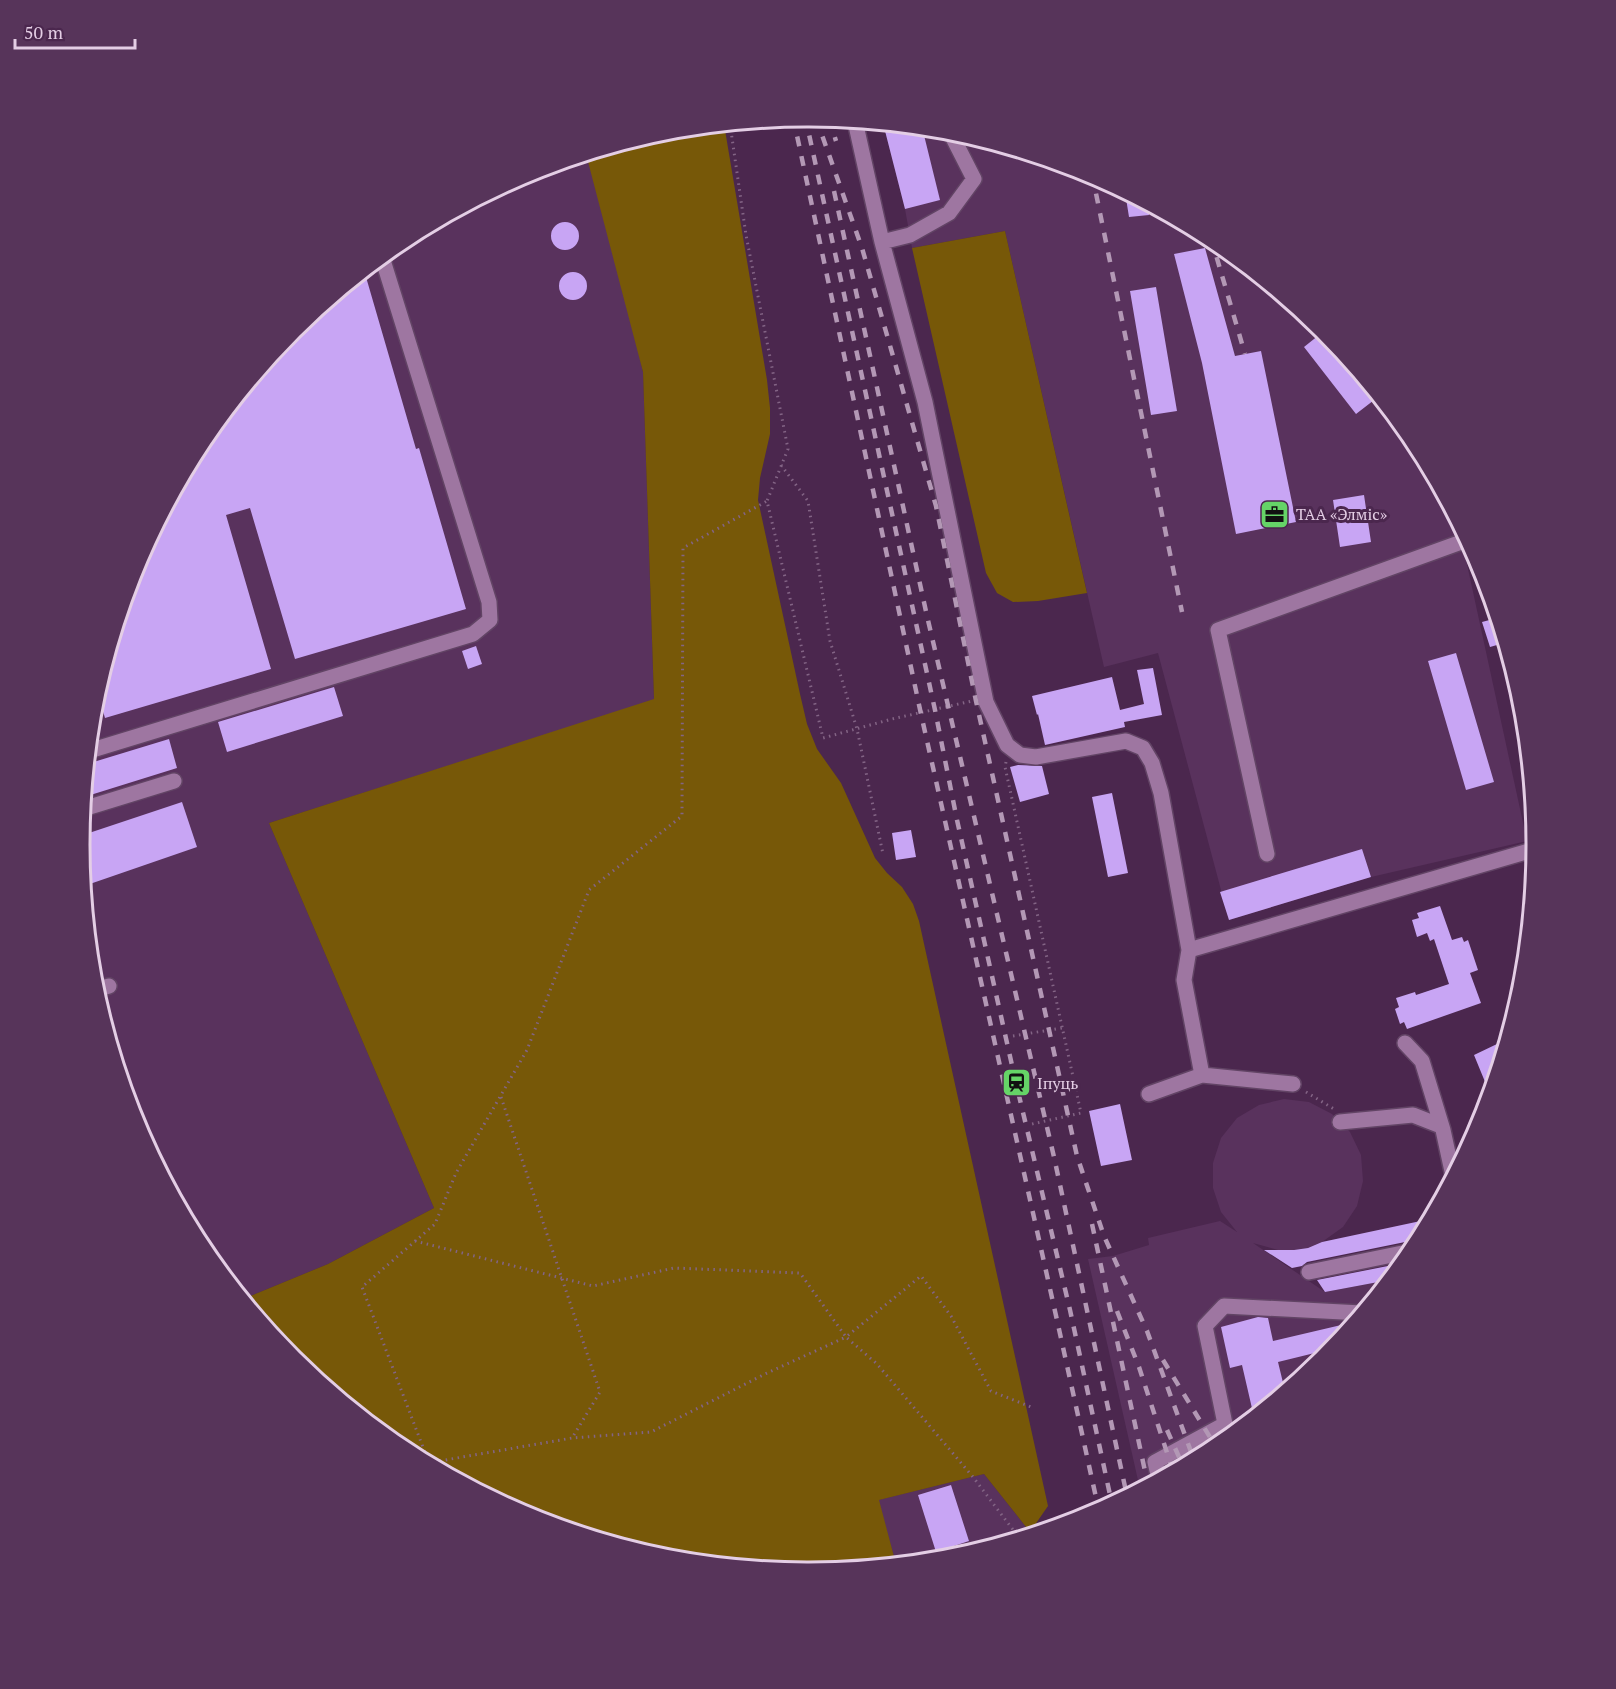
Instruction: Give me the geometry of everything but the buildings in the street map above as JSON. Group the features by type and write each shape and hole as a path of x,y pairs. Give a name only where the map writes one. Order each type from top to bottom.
{"street":[{"path":"857,128 882,242 925,402 986,702 1006,745 1020,754 1035,756 1126,741 1143,748 1152,763 1161,793 1189,950 1184,980 1202,1075"},
{"path":"882,242 910,235 950,213 974,180 955,142"},
{"path":"96,750 474,634 490,620 489,602 385,265"},
{"path":"1267,855 1218,630 1459,543"},
{"path":"92,806 174,781"},
{"path":"1189,950 1526,852"},
{"path":"1406,1044 1422,1060 1450,1165"},
{"path":"1149,1094 1202,1075 1293,1084"},
{"path":"1347,1121 1413,1115 1441,1126"},
{"path":"1309,1272 1397,1254"},
{"path":"1157,1471 1155,1462 1225,1424 1205,1326 1224,1306 1353,1313"}],"path":[{"path":"731,131 746,236 788,449 767,501 823,738 892,719 976,701 986,702"},
{"path":"781,465 808,501 830,641 857,729 883,854"},
{"path":"423,1450 362,1287 435,1224 456,1173 527,1050 589,890 682,816 683,548 767,501"},
{"path":"1006,745 1005,767 1081,1113 1032,1124"},
{"path":"1013,1036 1062,1028"},
{"path":"1293,1084 1347,1121"},
{"path":"500,1096 600,1392 572,1438"},
{"path":"415,1241 593,1286 674,1268 800,1273 846,1337 877,1364 973,1477 1014,1532"},
{"path":"441,1461 572,1438 651,1432 765,1374 846,1337 921,1276 951,1316 991,1391 1030,1407"}],"shaded area":[{"path":"885,131 948,140 1039,165 1083,181 1167,223 1245,275 1316,337 1378,407 1405,446 1430,485 1466,558 1526,841 1371,877 1229,920 1158,653 1104,667 1005,231 912,248 905,209"},
{"path":"725,132 770,408 770,434 760,478 758,500 807,724 817,749 841,783 875,858 902,887 913,904 919,921 1048,1506 1035,1525 1027,1528 984,1474 879,1500 894,1557 855,1561 761,1561 668,1549 622,1538 533,1508 449,1466 409,1441 335,1384 300,1352 250,1296 328,1264 434,1208 269,823 654,699 643,372 588,162 668,140"},
{"path":"590,161 643,372 654,700 269,823 434,1208 328,1264 250,1296 186,1204 145,1119 114,1030 96,938 90,844 96,751 104,704 114,659 128,614 145,570 177,503 252,390 268,371 300,337 371,275 449,223 490,201 533,181"},
{"path":"1005,231 1087,593 1038,601 1013,602 997,593 986,573 912,248"},
{"path":"1284,1099 1309,1102 1332,1114 1350,1132 1361,1155 1363,1181 1357,1206 1343,1227 1322,1242 1308,1248 1294,1250 1278,1250 1253,1243 1325,1292 1378,1282 1316,1352 1245,1414 1207,1441 1138,1481 1088,1259 1113,1256 1149,1245 1148,1238 1220,1221 1237,1232 1221,1212 1213,1188 1213,1163 1221,1138 1237,1118 1259,1105"},
{"path":"984,1474 1027,1528 948,1549 894,1557 878,1500"}],"railway":[{"path":"807,126 957,820 1070,1310 1110,1495"},
{"path":"795,127 921,714 1097,1502"},
{"path":"820,127 862,248 936,506 976,701 1077,1156 1104,1236 1147,1331 1191,1451"},
{"path":"832,127 836,141"},
{"path":"1095,186 1182,612"},
{"path":"834,191 927,616 1054,1157 1125,1488"},
{"path":"1216,254 1245,354"},
{"path":"1092,1224 1146,1477"},
{"path":"1117,1311 1139,1367 1171,1464"},
{"path":"1163,1360 1211,1438"},
{"path":"1167,1430 1180,1458"}],"place":[{"name":"ТАА «Элміс»","path":"1275,514"},
{"name":"Іпуць","path":"1016,1083"}]}
